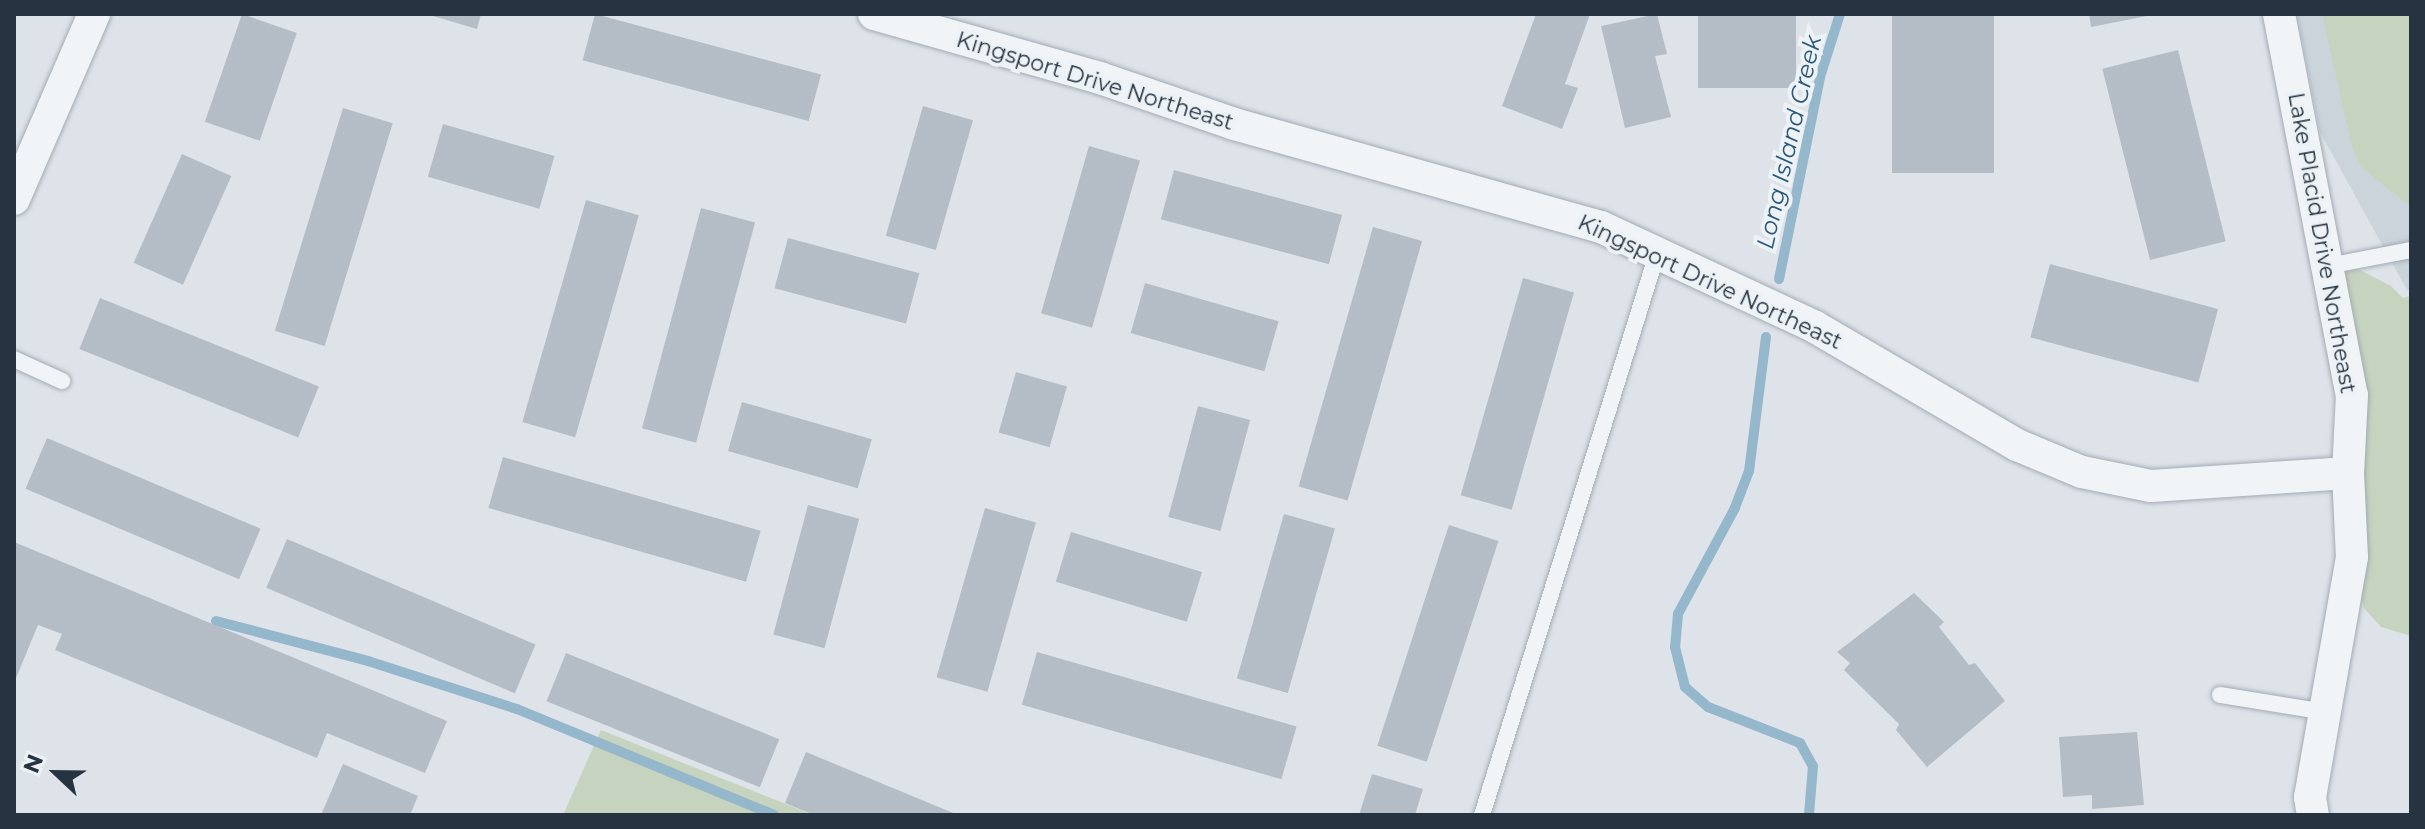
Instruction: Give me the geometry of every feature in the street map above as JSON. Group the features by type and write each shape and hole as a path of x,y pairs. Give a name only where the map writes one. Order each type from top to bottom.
{"street":[{"path":"14,199 94,14"},
{"name":"Kingsport Drive Northeast","path":"874,14 1100,78 1234,124 1468,186 1601,227 1815,327 2017,445 2082,472 2151,486 2348,473"},
{"name":"Lake Placid Drive Northeast","path":"2279,14 2352,395 2348,473 2352,557 2346,617 2310,797 2313,815"}],"lane":[{"path":"2328,266 2411,250"},
{"path":"1482,815 1657,254"},
{"path":"14,359 62,381"},
{"path":"2220,695 2325,712"}],"shaded area":[{"path":"2297,14 2411,14 2411,289 2407,290 2320,132"}],"green space":[{"path":"2322,14 2411,14 2411,207 2362,168 2352,147"},
{"path":"2328,266 2358,269 2391,286 2403,298 2411,296 2411,636 2381,627 2364,608 2357,581"},
{"path":"601,730 813,815 563,815"}],"building":[{"path":"242,14 297,33 260,141 205,122"},
{"path":"426,14 481,14 477,29"},
{"path":"595,14 821,75 809,121 583,60"},
{"path":"1536,14 1590,14 1565,84 1578,88 1562,129 1502,106"},
{"path":"1657,14 1667,54 1655,56 1671,117 1625,128 1601,26"},
{"path":"1698,14 1796,14 1796,88 1698,88"},
{"path":"1892,14 1994,14 1994,173 1892,173"},
{"path":"2089,14 2152,14 2152,15 2091,27"},
{"path":"2178,50 2226,241 2150,260 2102,69"},
{"path":"923,106 973,120 936,250 886,236"},
{"path":"343,108 393,123 325,346 275,331"},
{"path":"443,124 555,156 539,209 428,177"},
{"path":"1089,146 1140,161 1092,328 1041,313"},
{"path":"182,154 231,176 183,285 134,263"},
{"path":"1174,170 1342,215 1329,264 1161,219"},
{"path":"586,200 639,215 575,437 522,422"},
{"path":"701,208 755,222 696,443 642,428"},
{"path":"1373,227 1422,241 1348,501 1299,487"},
{"path":"788,238 919,273 906,323 775,288"},
{"path":"2050,264 2218,309 2198,382 2030,337"},
{"path":"1523,278 1574,293 1512,510 1461,495"},
{"path":"1145,283 1279,321 1264,371 1131,333"},
{"path":"100,298 319,386 298,437 79,349"},
{"path":"1016,372 1067,387 1050,447 999,433"},
{"path":"742,402 872,439 858,488 728,451"},
{"path":"1198,406 1250,420 1220,531 1168,517"},
{"path":"47,438 261,529 239,579 26,489"},
{"path":"503,457 761,531 746,582 488,508"},
{"path":"808,505 859,519 825,648 773,634"},
{"path":"985,508 1036,523 987,692 936,677"},
{"path":"1284,514 1335,529 1288,693 1237,678"},
{"path":"1449,525 1498,541 1427,762 1377,746"},
{"path":"1071,532 1202,572 1187,622 1056,582"},
{"path":"287,539 536,644 515,693 266,588"},
{"path":"14,542 447,721 425,773 327,733 317,758 55,650 62,634 38,625 14,683"},
{"path":"1914,593 1944,622 1939,627 1969,665 1975,663 2005,701 1927,767 1896,730 1899,724 1844,670 1850,663 1837,652"},
{"path":"1037,652 1297,726 1281,779 1022,705"},
{"path":"566,653 779,739 760,787 547,701"},
{"path":"2137,732 2144,805 2092,809 2092,795 2063,797 2059,737"},
{"path":"806,752 958,815 814,815 785,803"},
{"path":"343,764 418,796 410,815 321,815"},
{"path":"1372,774 1423,789 1415,815 1359,815"}],"waterway":[{"name":"Long Island Creek","path":"1779,279 1820,77 1840,14"},
{"name":"Long Island Creek","path":"1766,337 1749,471 1735,508 1678,614 1675,647 1685,687 1708,707 1800,743 1813,766 1809,815"},
{"path":"216,621 368,661 517,709 774,815"}]}
